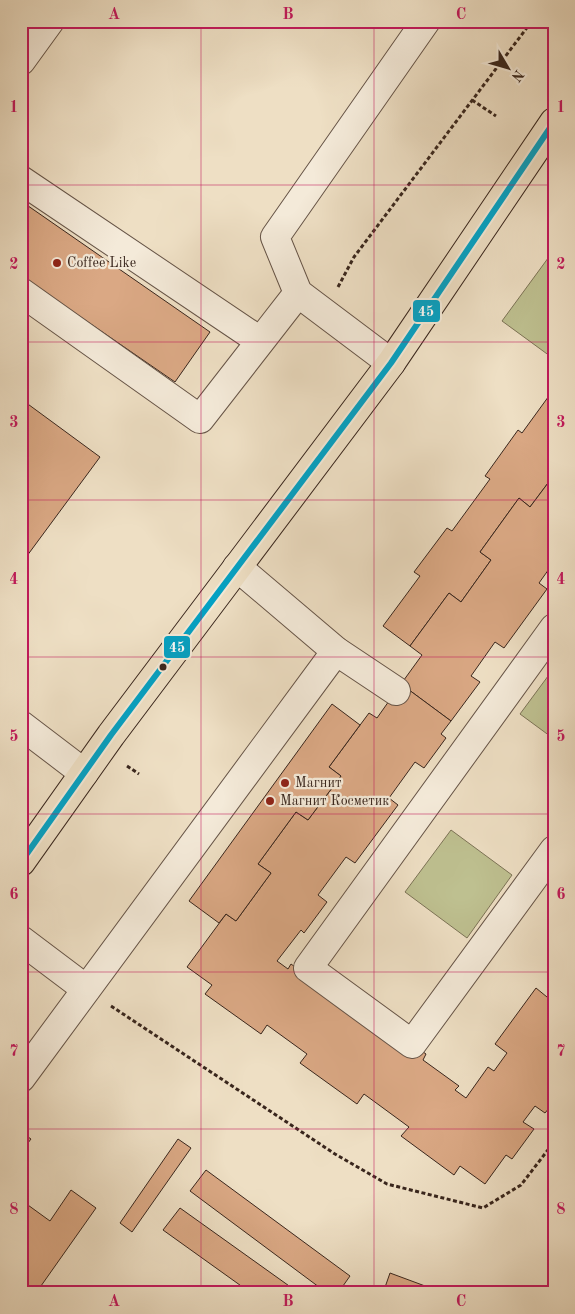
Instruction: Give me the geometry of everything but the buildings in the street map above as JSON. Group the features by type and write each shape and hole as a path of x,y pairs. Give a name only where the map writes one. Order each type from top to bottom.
{"main road":[{"path":"21,862 84,773 391,363 554,122"}],"lane":[{"path":"21,61 50,21"},
{"path":"391,363 298,293 275,237 426,21"},
{"path":"21,180 260,341"},
{"path":"21,292 200,419 298,293"},
{"path":"237,567 336,651 396,691"},
{"path":"549,865 412,1044 308,968 554,628"},
{"path":"21,1078 336,651"},
{"path":"21,725 84,773"},
{"path":"21,940 86,989"}],"path":[{"path":"325,313 354,257 532,21"},
{"path":"472,100 496,116"},
{"path":"122,763 139,774"},
{"path":"86,989 335,1154 387,1184 483,1208 521,1185 554,1142"}],"green space":[{"path":"554,250 554,359 502,321"},
{"path":"554,668 554,739 520,714"},
{"path":"451,830 512,875 467,938 405,892"}],"transit line":[{"name":"45","path":"21,862 111,735 391,363 554,122"}],"place":[{"name":"Coffee Like","path":"57,263"},
{"name":"Магнит","path":"285,783"},
{"name":"Магнит Косметик","path":"270,801"}]}
